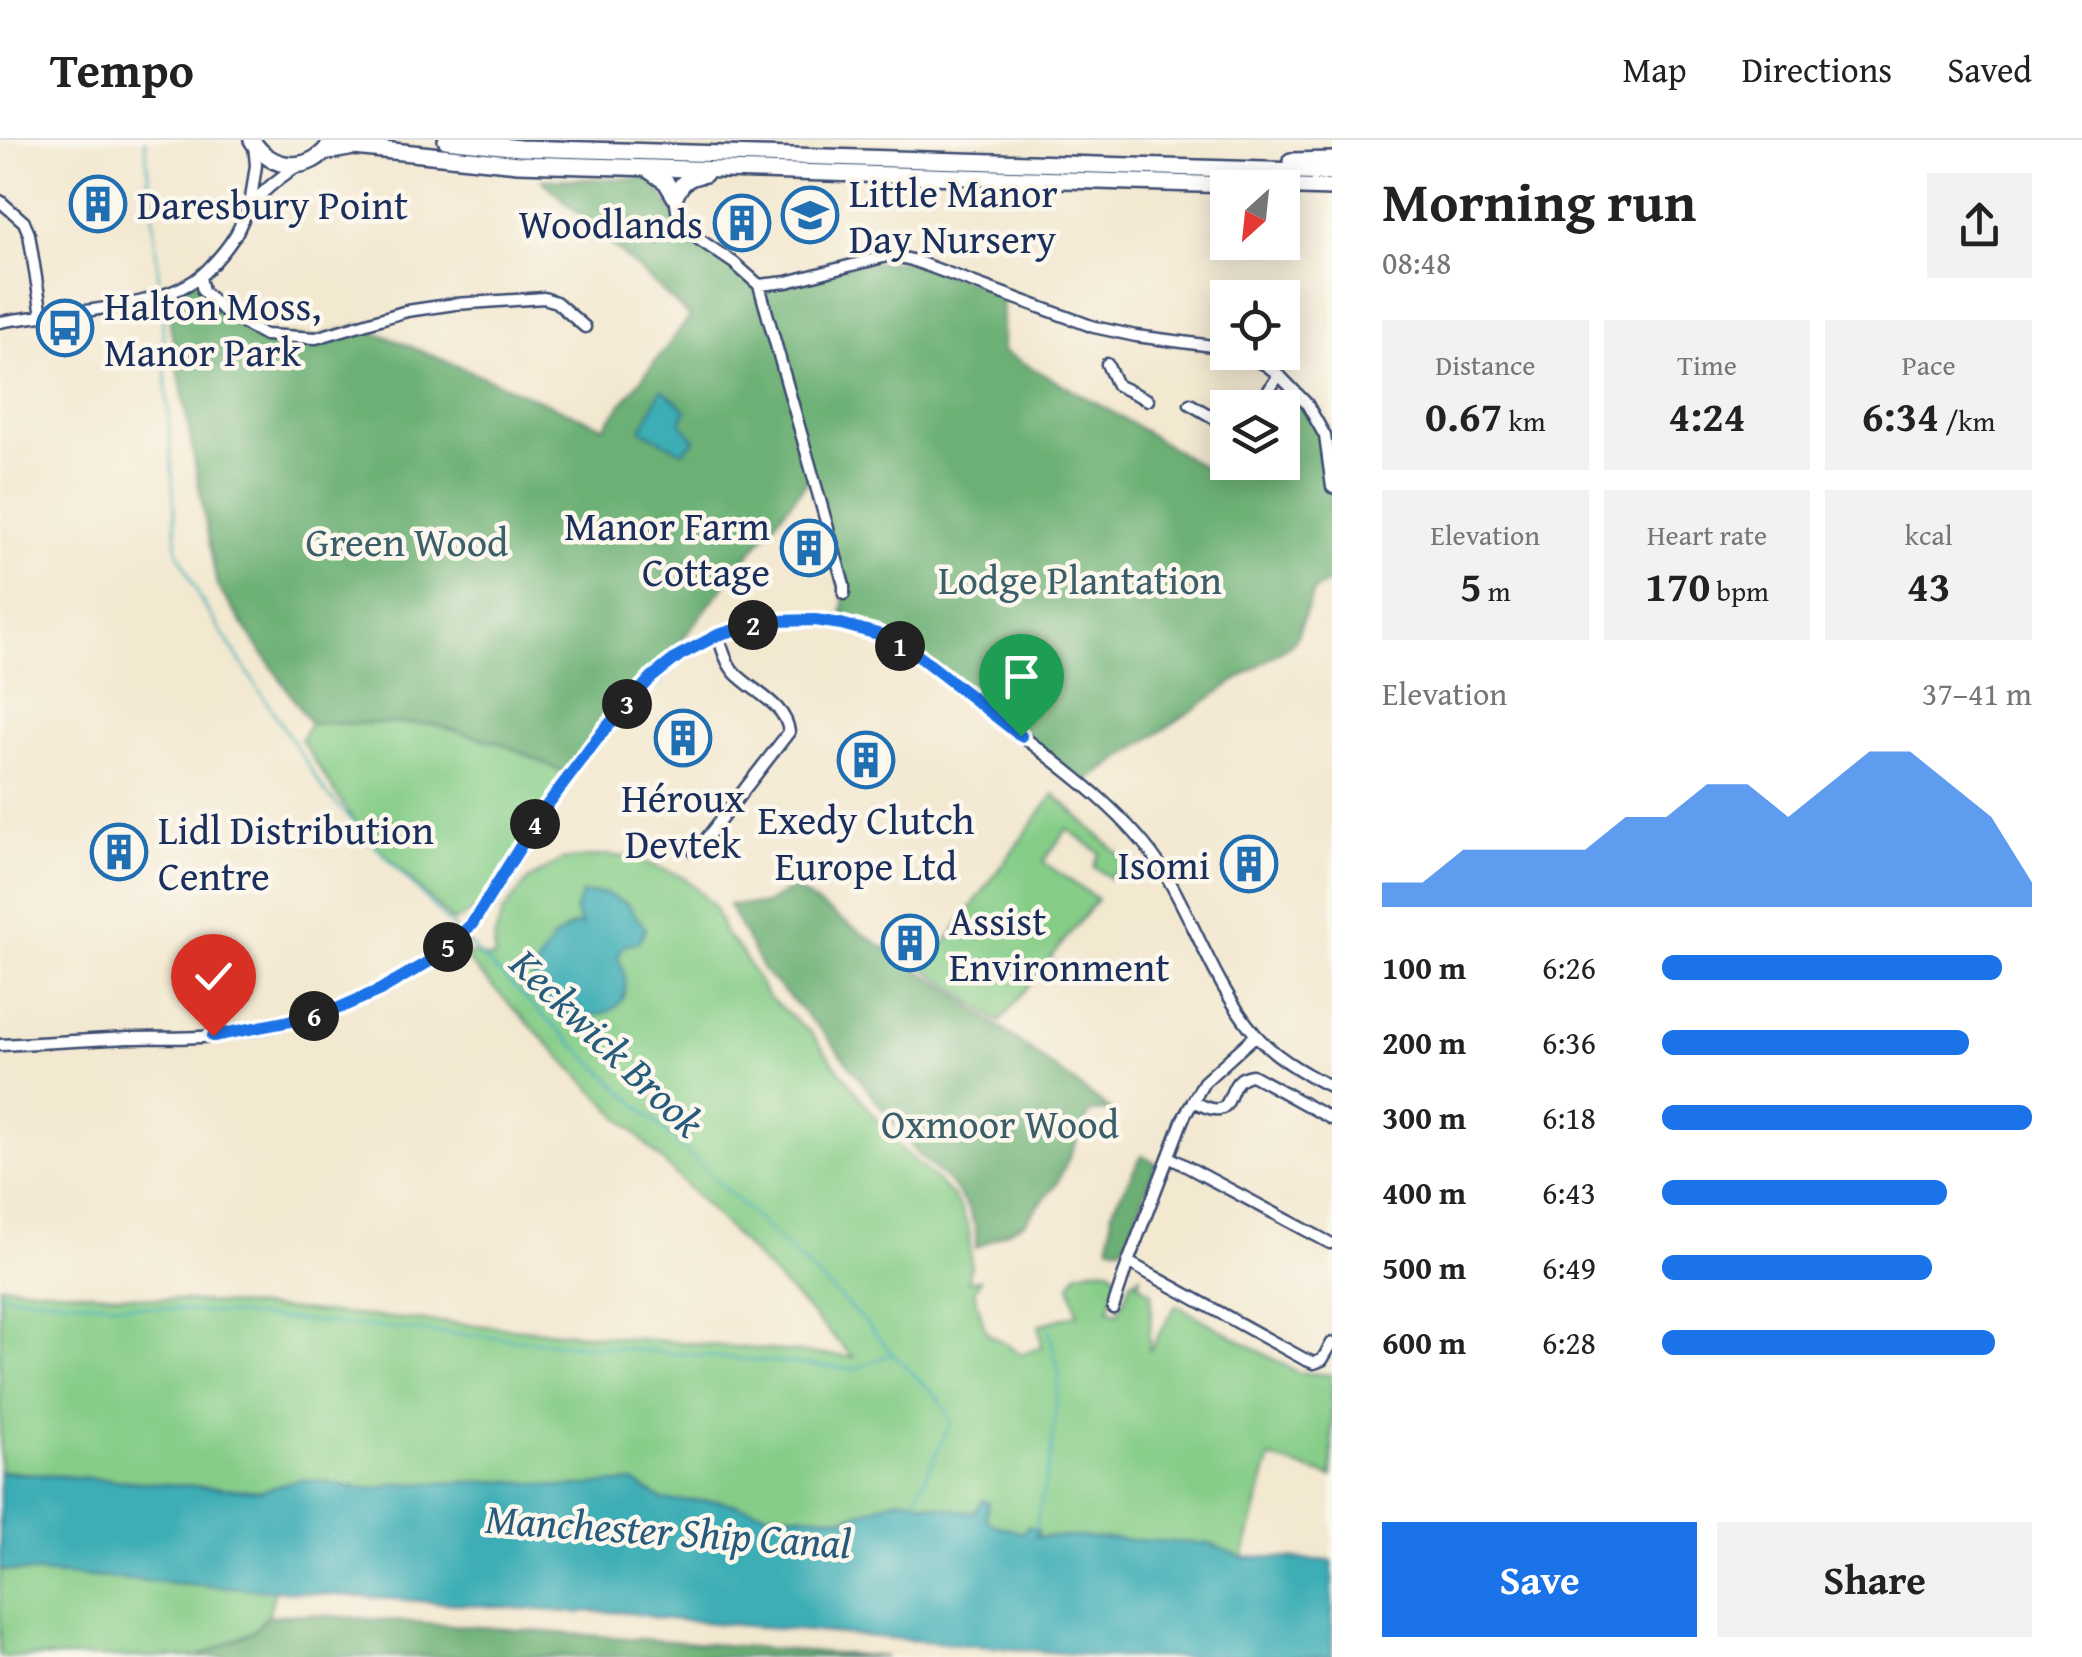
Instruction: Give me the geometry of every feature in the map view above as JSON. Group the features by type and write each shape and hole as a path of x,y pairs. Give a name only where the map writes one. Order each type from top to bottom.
{"main road":[{"path":"446,140 520,148 1332,172"},
{"path":"253,142 273,162 285,166 308,164 330,146 518,164 1210,184"},
{"path":"1142,166 1332,160"},
{"path":"644,166 657,173 675,196"},
{"path":"675,196 691,176 774,170"},
{"path":"1300,187 1332,188"},
{"path":"1300,195 1332,198"}],"street":[{"path":"250,208 256,166 253,142"},
{"path":"0,322 136,304 165,296 200,278 274,180 298,166"},
{"path":"675,196 684,226 759,284 844,594"},
{"path":"0,201 24,222 29,234 42,315"},
{"path":"658,237 684,226"},
{"path":"759,284 787,282 891,255 1094,327 1210,346"},
{"path":"200,278 203,291 228,315 265,335 316,338 406,310 544,298 556,302 585,327"},
{"path":"1107,364 1118,384 1148,400"},
{"path":"1272,370 1306,404 1325,436 1332,487"},
{"path":"1268,390 1279,375"},
{"path":"1190,404 1210,416"},
{"path":"0,1045 213,1036 306,1018 380,990 435,958 472,924 542,812 604,730 652,677 680,655 718,635 776,621 815,620 878,634 920,657 1083,784 1145,846 1162,869 1228,994 1256,1035 1293,1065 1332,1087"},
{"path":"695,854 789,732 788,721 777,706 732,670 718,635"},
{"path":"1114,1308 1183,1119 1204,1082 1256,1035"},
{"path":"1193,1101 1210,1110 1221,1108 1246,1074 1332,1119"},
{"path":"1169,1158 1330,1242"},
{"path":"1128,1262 1314,1363 1322,1360 1332,1343"}],"green space":[{"path":"649,178 684,226 759,285 853,264 912,260 1002,293 1002,351 1210,469 1210,480 1300,480 1300,400 1325,436 1332,487 1332,579 1313,592 1295,641 1083,784 920,657 841,624 844,602 814,473 569,775 505,745 433,724 310,723 217,586 165,296 200,277 203,291 228,315 265,335 316,338 359,325 604,427 690,317 542,180"},
{"path":"310,723 433,724 505,745 569,775 484,906 453,922 359,829 301,740"},
{"path":"1054,794 1126,861 1112,879 1094,867 1100,853 1067,829 1043,862 1097,899 1000,1022 926,969"},
{"path":"607,855 635,858 685,878 714,906 725,934 740,950 768,997 811,1033 896,1144 951,1194 969,1230 971,1266 967,1281 980,1280 974,1291 989,1334 1022,1354 1042,1347 1039,1325 1078,1314 1070,1284 1078,1272 1107,1268 1115,1274 1118,1281 1108,1309 1118,1313 1131,1282 1140,1276 1138,1284 1152,1292 1149,1352 1176,1305 1297,1372 1332,1375 1332,1477 1270,1458 1243,1558 1211,1544 1033,1536 991,1524 986,1517 988,1505 966,1512 900,1498 845,1518 765,1512 720,1501 663,1500 634,1482 564,1487 514,1481 393,1484 370,1489 299,1480 261,1491 0,1471 0,1285 853,1357 458,951 494,959 495,935 503,912 528,880 562,860"},
{"name":"Oxmoor Wood","path":"793,888 951,991 1112,1111 1090,1112 1057,1183 1025,1222 976,1248 976,1229 968,1208 952,1185 917,1153 825,1034 763,970 729,905 765,904"},
{"path":"1142,1155 1156,1163 1127,1242 1120,1247 1109,1244 1112,1211"},
{"path":"0,1570 275,1590 268,1616 252,1632 198,1657 0,1657"},
{"path":"301,1614 886,1657 198,1657 252,1632 268,1616"}],"water":[{"path":"662,389 686,410 681,423 695,440 683,452 641,430"},
{"path":"604,893 627,904 646,929 638,942 624,946 618,956 625,979 620,1002 602,1014 590,1016 555,1009 531,988 539,961 553,939 573,925 581,926 575,910 582,894"},
{"name":"Manchester Ship Canal","path":"0,1472 260,1491 299,1480 370,1489 393,1484 514,1481 564,1487 634,1482 663,1500 720,1501 765,1512 845,1518 901,1498 966,1512 975,1511 983,1500 989,1503 986,1517 991,1524 1023,1533 1027,1526 1039,1531 1035,1537 1211,1544 1243,1558 1332,1561 1332,1657 1107,1657 630,1613 581,1613 0,1570"}],"waterway":[{"name":"Keckwick Brook","path":"145,140 159,280"},
{"name":"Keckwick Brook","path":"162,315 177,549 200,599 326,793 458,933"},
{"name":"Keckwick Brook","path":"463,939 862,1319 940,1400 951,1422 915,1500"},
{"path":"0,1294 855,1369 891,1354"},
{"path":"1035,1529 1051,1455 1059,1374 1049,1329"}],"place":[{"name":"Daresbury Point","path":"98,204"},
{"name":"Little Manor Day Nursery","path":"810,215"},
{"name":"Woodlands","path":"742,223"},
{"name":"Halton Moss, Manor Park","path":"65,328"},
{"name":"Manor Farm Cottage","path":"809,548"},
{"name":"Héroux Devtek","path":"683,738"},
{"name":"Exedy Clutch Europe Ltd","path":"866,760"},
{"name":"Lidl Distribution Centre","path":"119,852"},
{"name":"Isomi","path":"1249,864"},
{"name":"Assist Environment","path":"910,943"}],"route":[{"path":"213,1036 339,1008 435,958 472,924 542,812 604,730 652,677 680,655 718,635 776,621 815,620 878,634 920,657 1021,736"}],"park label":[{"name":"Green Wood","path":"407,541"},
{"name":"Lodge Plantation","path":"1080,579"}]}
